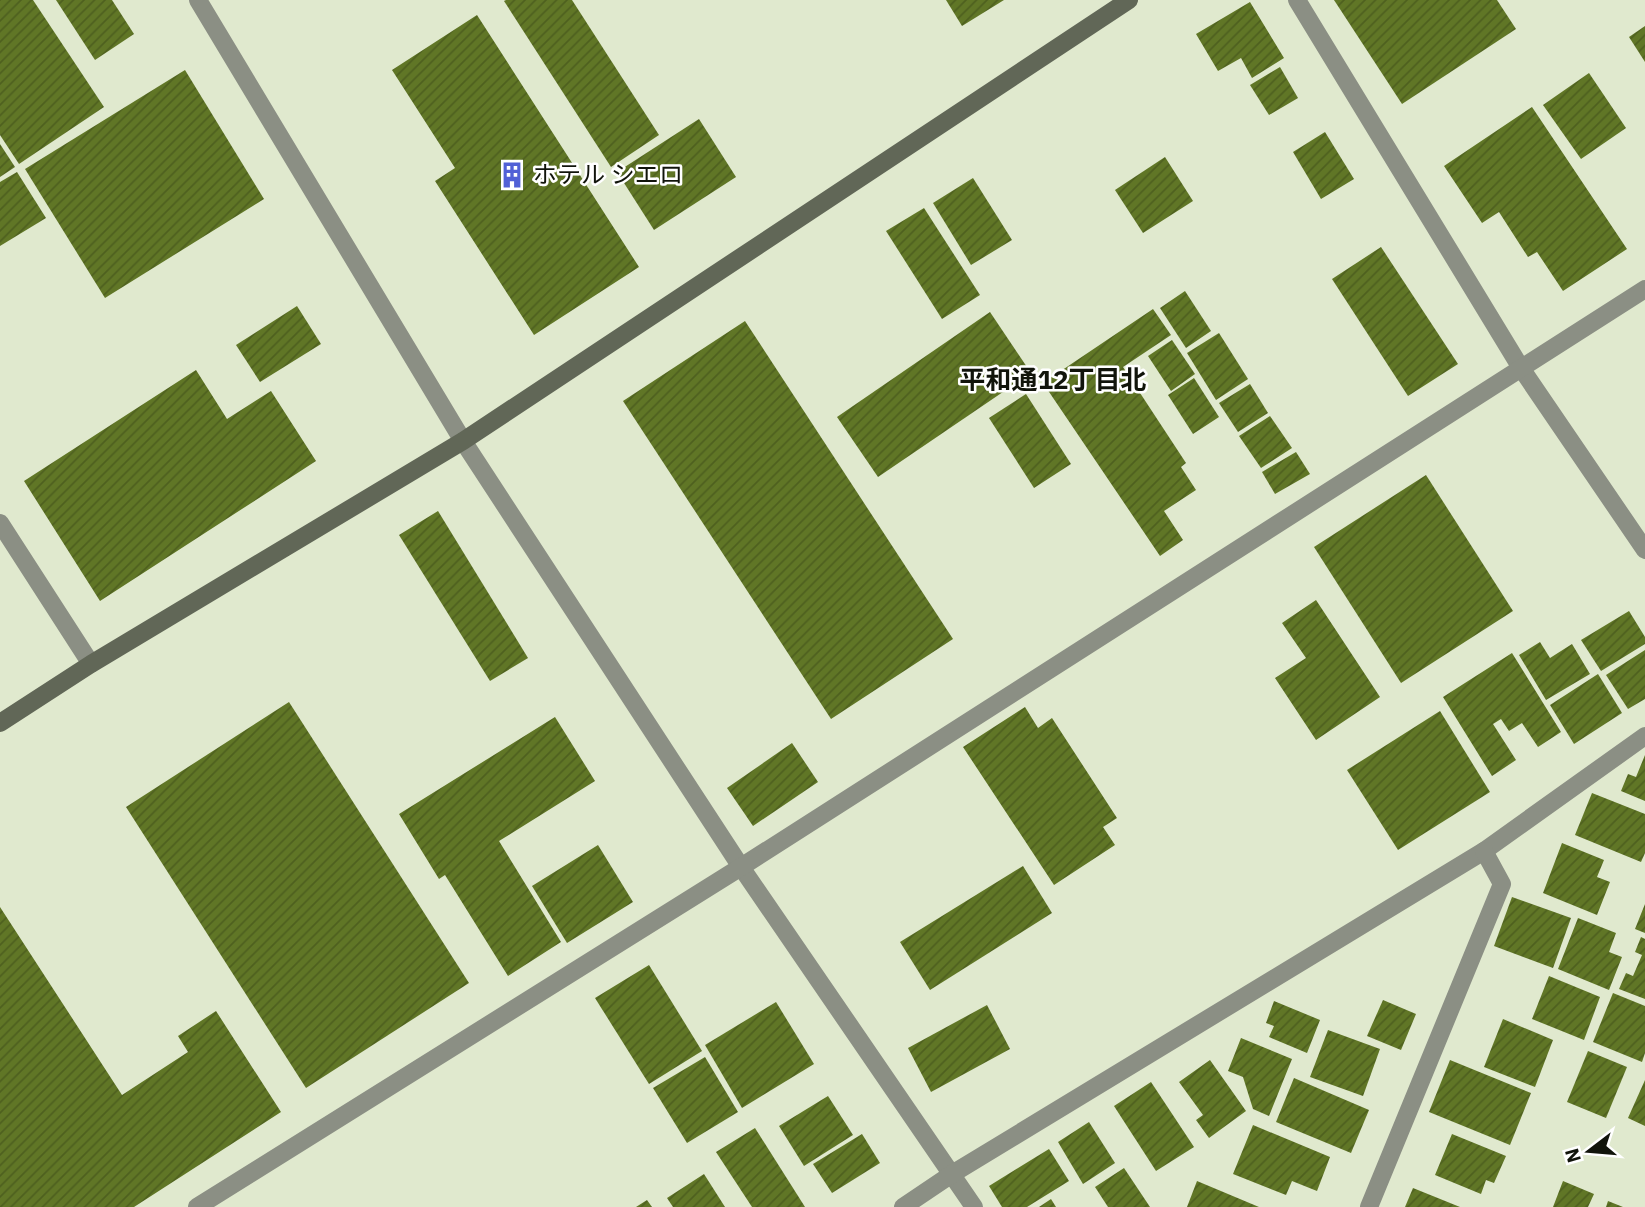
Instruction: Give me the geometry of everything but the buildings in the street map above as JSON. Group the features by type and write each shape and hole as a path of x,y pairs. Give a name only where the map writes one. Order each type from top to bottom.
{"street":[{"path":"198,0 463,441 741,867 974,1207"},
{"path":"0,723 91,664 463,441 1129,0"},
{"path":"1297,0 1521,368 1645,550"},
{"path":"197,1207 741,867 1645,289"},
{"path":"0,523 91,664"},
{"path":"904,1207 952,1174 1484,851 1645,736"},
{"path":"1369,1207 1502,884 1484,851"}],"place":[{"name":"ホテル シエロ","path":"512,175"}],"district":[{"name":"平和通12丁目北","path":"1053,380"}]}
